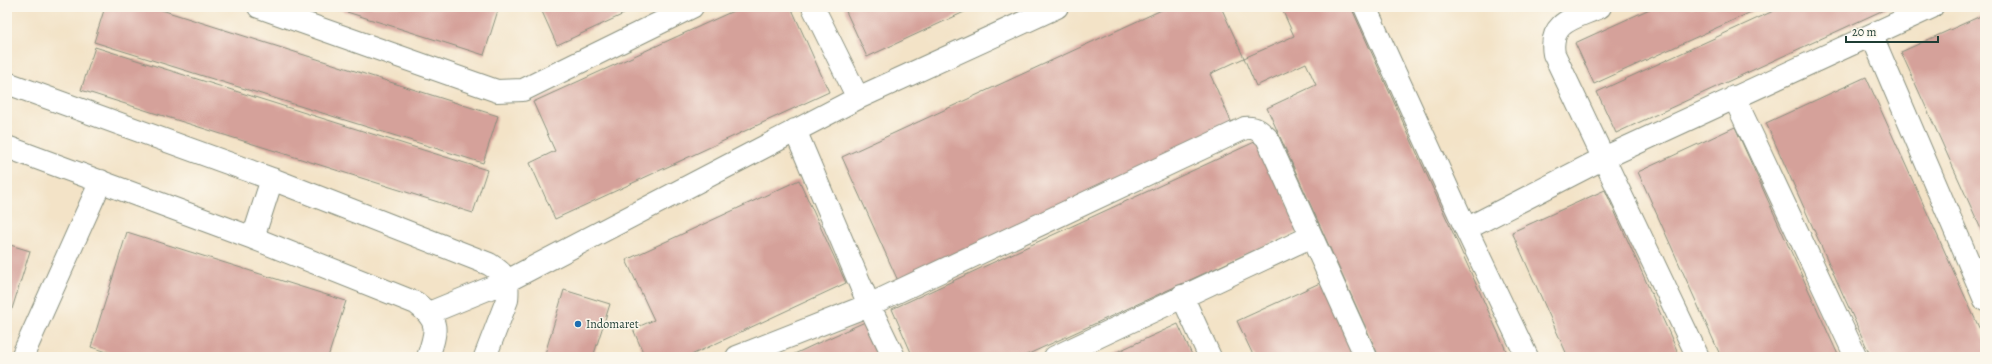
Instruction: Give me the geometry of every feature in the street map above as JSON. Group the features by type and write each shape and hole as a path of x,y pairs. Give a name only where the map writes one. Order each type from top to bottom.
{"street":[{"path":"262,8 497,91 513,92 523,90 692,7"},
{"path":"813,7 858,98"},
{"path":"430,313 507,281 858,98 1057,7"},
{"path":"1365,7 1466,229 1527,357"},
{"path":"1600,7 1559,26 1554,33 1553,48 1698,357"},
{"path":"1466,229 1604,158 1734,97 1872,36 1932,7"},
{"path":"1872,36 1985,300"},
{"path":"7,83 272,179 489,264 503,274 507,281 507,300 485,357"},
{"path":"1734,97 1856,357"},
{"path":"737,357 868,305 1245,128 1253,127 1267,138 1310,237 1366,357"},
{"path":"795,130 868,305 894,357"},
{"path":"7,147 253,238 416,303 430,313 436,328 428,357"},
{"path":"253,238 272,179"},
{"path":"23,353 101,181"},
{"path":"1055,357 1310,237"},
{"path":"1182,296 1210,357"}],"building":[{"path":"105,7 152,7 498,116 483,163 94,42"},
{"path":"331,7 499,7 484,55"},
{"path":"540,7 639,7 557,45"},
{"path":"742,7 791,7 829,92 555,219 530,163 555,151 533,102"},
{"path":"844,7 975,7 867,57"},
{"path":"1168,7 1221,7 1244,58 1210,74 1234,128 899,283 842,157"},
{"path":"1281,7 1351,7 1509,357 1379,357 1267,108 1316,85 1306,63 1256,86 1244,58 1294,36"},
{"path":"1654,7 1762,7 1594,84 1575,43"},
{"path":"1782,7 1890,7 1616,133 1597,92"},
{"path":"1985,14 1985,238 1901,52"},
{"path":"95,47 487,170 473,213 81,90"},
{"path":"1866,77 1985,341 1985,357 1871,357 1766,123"},
{"path":"1735,127 1839,357 1721,357 1638,172"},
{"path":"1259,140 1299,230 1022,357 913,357 892,309"},
{"path":"799,180 846,283 687,357 645,357 633,329 654,320 626,260"},
{"path":"1605,190 1680,357 1568,357 1512,232"},
{"path":"127,232 346,301 328,357 124,357 91,347"},
{"path":"7,244 30,251 12,309 7,307"},
{"path":"1322,282 1355,357 1254,357 1237,321"},
{"name":"Indomaret","path":"564,290 610,304 593,357 544,357"},
{"path":"865,322 881,357 788,357 818,343"},
{"path":"1178,324 1193,357 1106,357 1132,345"}],"place":[{"name":"Indomaret","path":"578,324"}]}
